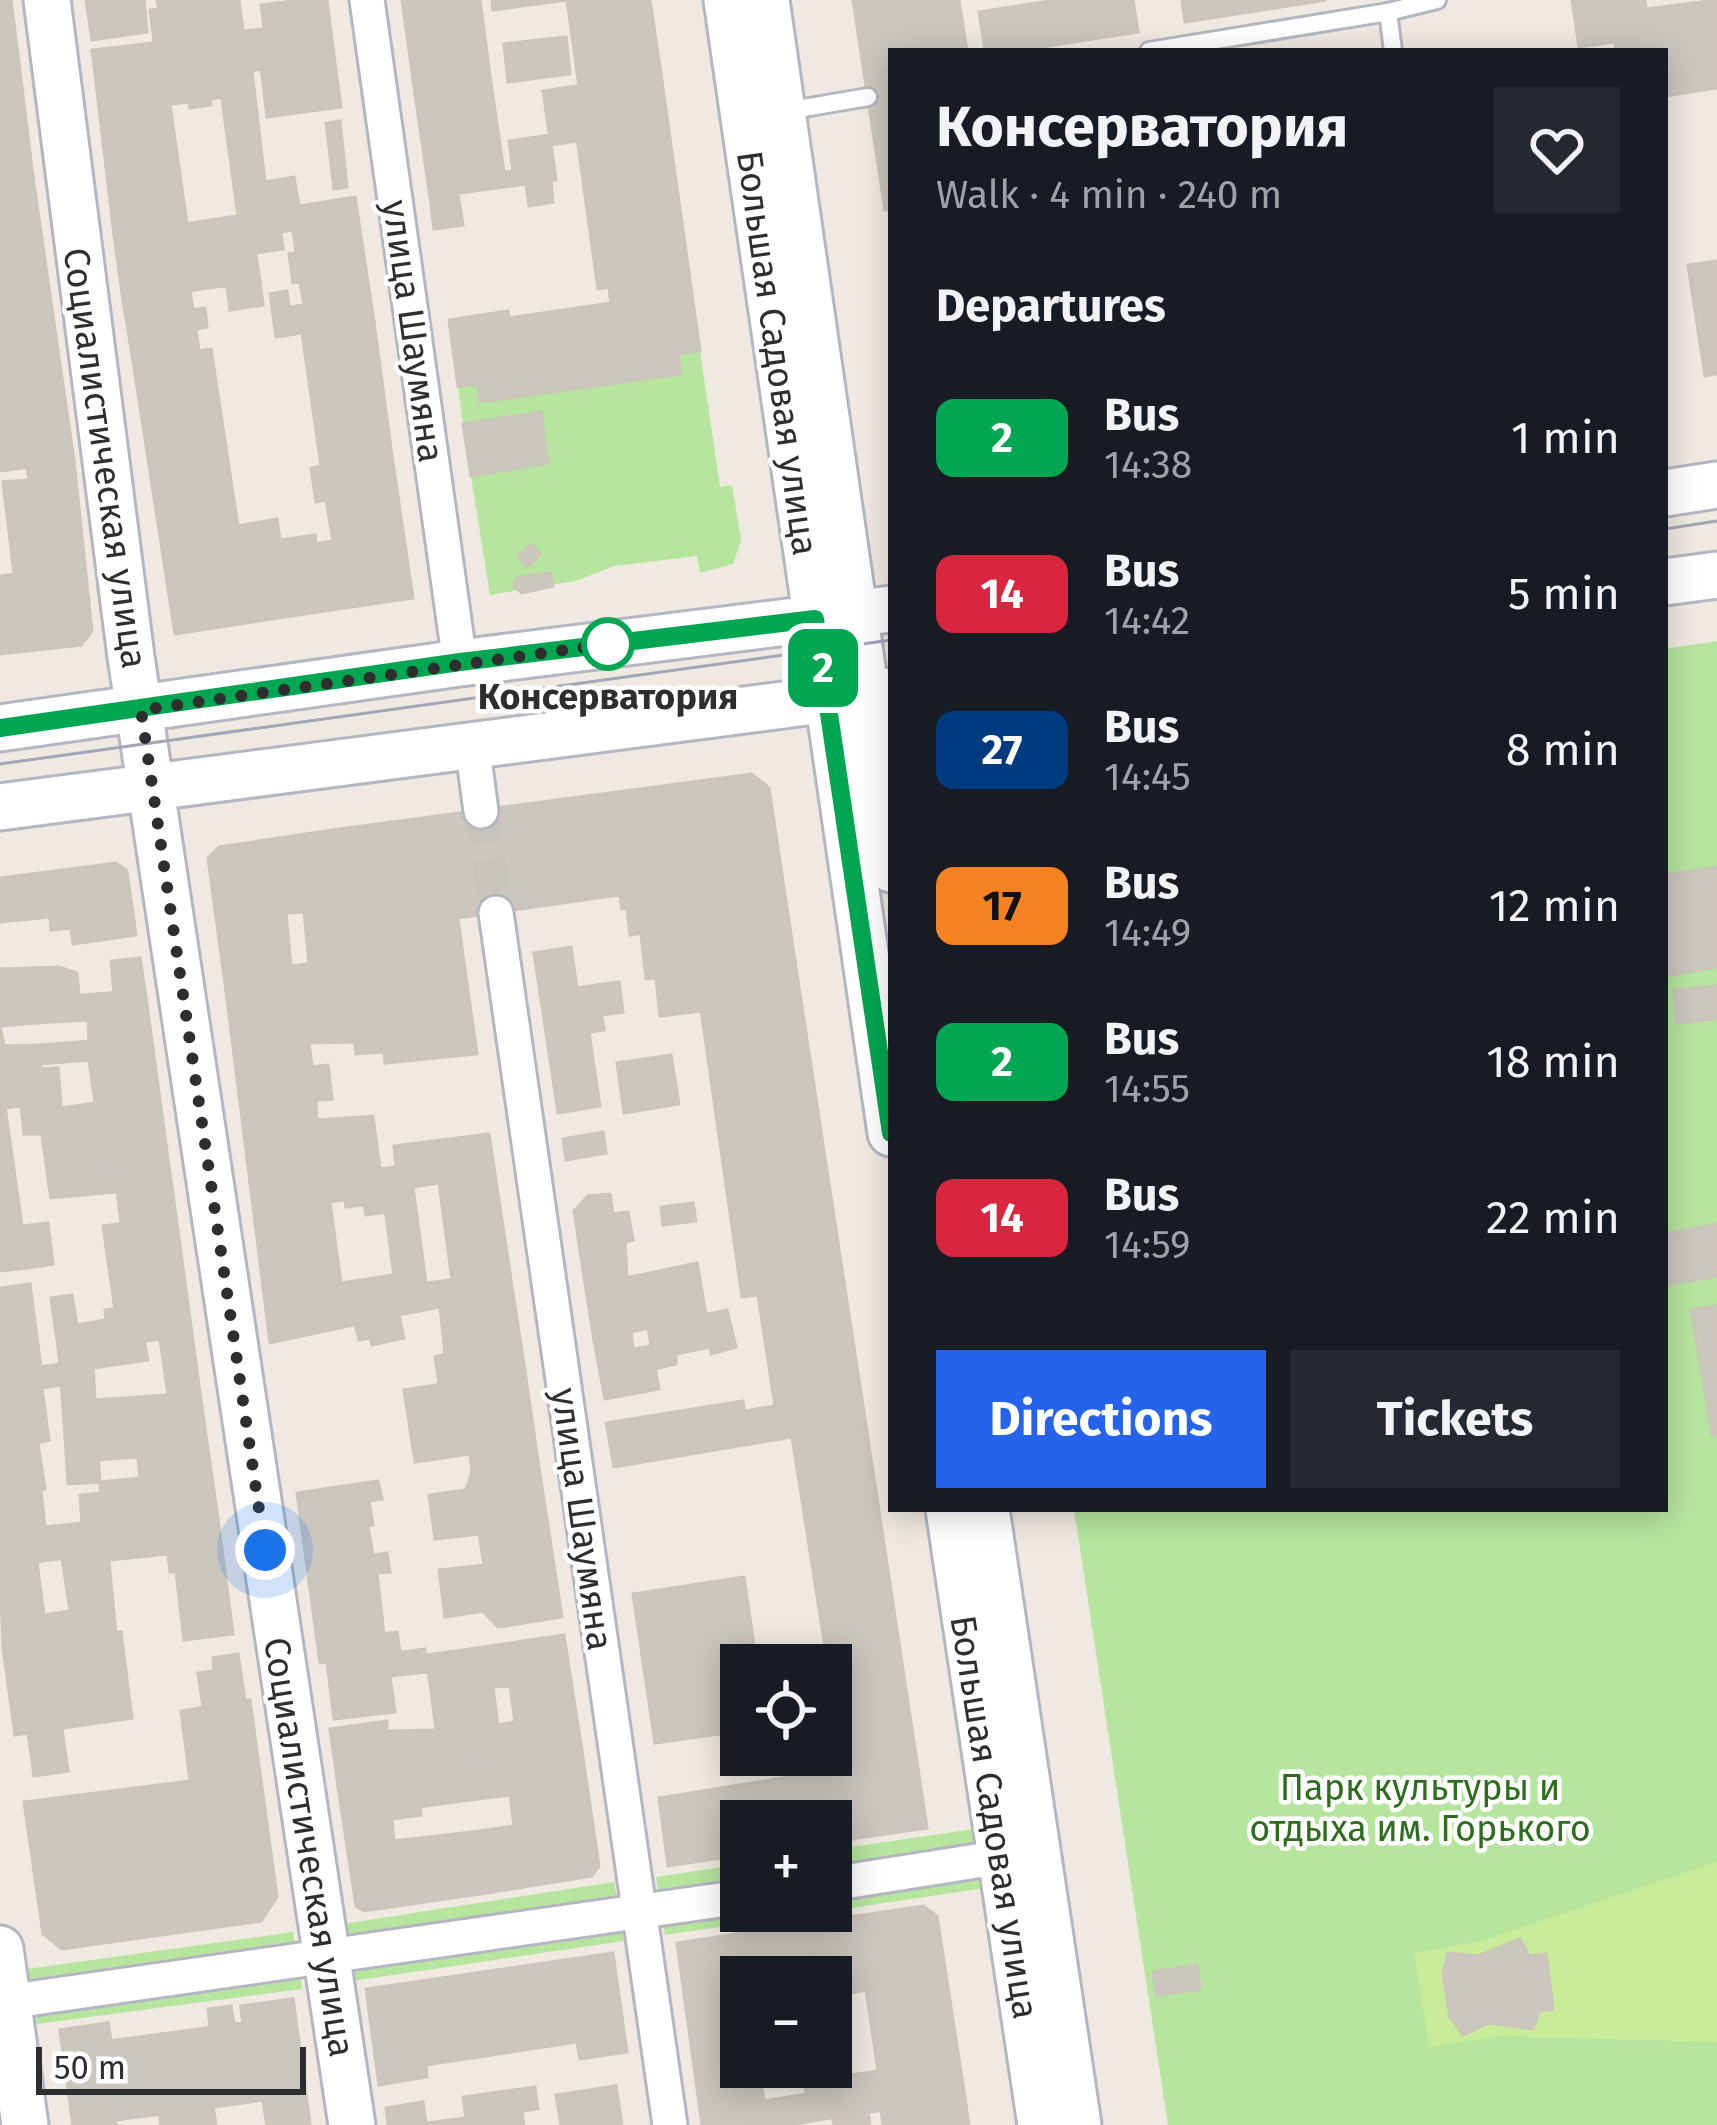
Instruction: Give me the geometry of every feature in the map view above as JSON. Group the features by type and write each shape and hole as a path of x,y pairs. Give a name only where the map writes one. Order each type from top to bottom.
{"main road":[{"name":"Социалистическая улица","path":"47,0 152,789 352,2125"},
{"name":"Большая Садовая улица","path":"728,0 853,614"},
{"name":"Большая Садовая улица","path":"766,0 853,614 888,1089"},
{"path":"1668,493 1717,485"},
{"path":"1668,582 1717,575"},
{"path":"0,728 460,662 853,614"},
{"path":"0,807 861,695"},
{"name":"Большая Садовая улица","path":"861,695 888,852"},
{"name":"Большая Садовая улица","path":"949,1512 1041,2125"},
{"name":"Большая Садовая улица","path":"986,1512 1078,2125"},
{"path":"0,1949 25,2125"}],"street":[{"name":"улица Шаумяна","path":"367,0 460,662"},
{"path":"472,744 481,811"},
{"name":"улица Шаумяна","path":"496,914 670,2125"},
{"path":"852,1880 1002,1857"},
{"path":"4,2002 720,1900"}],"lane":[{"path":"1167,48 1437,0"},
{"path":"1388,12 1393,48"},
{"path":"782,112 868,97"}],"green space":[{"path":"700,351 720,487 732,485 741,540 733,564 700,573 697,556 614,566 576,581 490,595 471,476 548,463 541,413 463,424 458,386 478,384 481,402 681,374 678,354"},
{"name":"Парк культуры и отдыха им. Горького","path":"1717,641 1717,2125 1168,2125 1074,1512 1668,1512 1668,649"},
{"path":"974,1829 985,1888 852,1908 852,1847"},
{"path":"1717,1862 1717,2042 1498,2036 1429,2047 1414,1953 1481,1941"},
{"path":"720,1867 720,1927 665,1935 656,1877"},
{"path":"614,1882 624,1941 352,1981 343,1924"},
{"path":"293,1932 302,1989 37,2024 27,1969"}],"building":[{"path":"0,0 11,0 18,55 0,58"},
{"path":"86,0 144,0 147,32 92,40"},
{"path":"157,0 195,0 195,5 159,9"},
{"path":"195,0 239,0 243,31 264,29 268,57 201,61"},
{"path":"327,0 333,48 268,57 261,5"},
{"path":"402,0 480,0 491,83 415,94"},
{"path":"492,0 566,0 493,10"},
{"path":"567,0 650,0 661,74 579,86"},
{"path":"853,0 959,0 967,48 888,48 888,69 864,73"},
{"path":"1056,0 1133,0 1138,32 1035,48 985,48 979,12"},
{"path":"1182,0 1326,0 1185,22"},
{"path":"1572,0 1645,0 1646,9 1716,0 1717,88 1668,96 1668,48 1616,48 1615,42 1579,47"},
{"path":"195,5 201,61 157,66 150,10"},
{"path":"566,37 570,74 508,82 504,44"},
{"path":"154,43 157,66 95,74 92,50"},
{"path":"333,48 341,107 267,117 260,58"},
{"path":"18,55 33,177 0,182 0,58"},
{"path":"260,58 261,69 252,71 265,182 294,177 299,206 238,216 217,63"},
{"path":"216,59 222,97 210,99 211,105 190,108 189,102 170,104 187,224 114,235 95,74"},
{"path":"888,69 885,210 864,73"},
{"path":"661,74 700,351 678,354 681,374 480,402 478,384 458,386 449,320 508,311 509,318 611,303 609,287 598,289 570,87"},
{"path":"491,83 504,172 513,171 509,141 550,135 556,180 430,197 415,94"},
{"path":"570,87 577,141 551,145 543,91"},
{"path":"340,121 347,187 334,189 326,123"},
{"path":"33,177 50,295 0,301 0,182"},
{"path":"551,180 553,202 529,206 526,184"},
{"path":"458,194 463,225 434,229 430,197"},
{"path":"355,197 374,322 276,337 270,294 287,291 289,307 304,305 300,282 293,283 289,254 296,253 293,230 281,232 283,249 255,253 250,214"},
{"path":"250,214 260,281 123,300 114,235"},
{"path":"1717,261 1717,374 1705,376 1688,265"},
{"path":"260,281 263,305 230,310 227,286"},
{"path":"190,290 193,310 205,308 207,327 196,329 199,351 133,361 123,300"},
{"path":"50,295 74,461 0,471 0,301"},
{"path":"374,322 392,456 321,466 302,333"},
{"path":"211,349 238,526 277,519 291,616 175,634 133,361"},
{"path":"541,412 548,463 471,476 463,424"},
{"path":"392,456 413,598 291,616 280,540 315,535 316,544 333,541 326,500 316,502 311,468"},
{"path":"74,461 92,631 81,645 0,654 0,576 14,574 3,482 29,480 27,467"},
{"path":"531,544 540,554 527,567 518,557"},
{"path":"550,573 553,586 522,593 513,586 518,577"},
{"path":"752,774 769,788 795,961 646,979 641,934 674,929 672,915 693,912 689,885 387,928 396,994 354,997 332,830"},
{"path":"332,830 354,997 227,999 208,858 219,847","holes":["304,912 309,964 291,966 286,913"]},
{"path":"116,863 127,871 136,935 73,944 69,915 0,922 0,878"},
{"path":"1717,867 1717,967 1668,975 1668,875"},
{"path":"689,885 693,912 672,915 674,929 630,935 620,894"},
{"path":"69,915 71,928 51,930 50,917"},
{"path":"458,919 467,984 396,994 387,928"},
{"path":"571,947 577,988 540,993 534,953"},
{"path":"140,958 145,990 114,993 111,961"},
{"path":"795,961 844,1282 742,1297 696,974"},
{"path":"59,967 77,973 79,996 0,1002 0,969"},
{"path":"696,974 701,1011 660,1016 656,979"},
{"path":"619,982 623,1012 602,1015 597,985"},
{"path":"467,984 477,1054 385,1063 384,1052 356,1054 349,997"},
{"path":"597,985 604,1030 589,1032 600,1106 558,1113 540,993"},
{"path":"1717,986 1717,1019 1677,1023 1674,990"},
{"path":"145,990 164,1130 64,1139 61,1108 95,1103 89,1060 41,1064 39,1045 89,1041 88,1020 36,1023 33,999"},
{"path":"349,997 354,1042 309,1043 312,1067 328,1065 332,1099 316,1100 317,1120 373,1116 380,1169 250,1182 227,999"},
{"path":"33,999 36,1023 0,1026 0,1002"},
{"path":"0,1026 4,1046 39,1045 41,1069 0,1071"},
{"path":"671,1055 679,1104 624,1113 617,1063"},
{"path":"58,1068 64,1139 43,1142 42,1134 24,1134 21,1106 5,1108 0,1071"},
{"path":"0,1071 28,1268 0,1271"},
{"path":"164,1130 176,1216 121,1223 115,1172 99,1174 100,1182 49,1186 43,1142"},
{"path":"603,1132 606,1153 566,1160 563,1139"},
{"path":"489,1134 513,1293 399,1315 380,1169 396,1167 394,1146","holes":["439,1183 452,1280 426,1283 413,1187"]},
{"path":"380,1169 386,1212 366,1215 364,1205 330,1202 341,1283 394,1275 399,1315 270,1343 250,1182"},
{"path":"115,1172 117,1192 51,1198 49,1186 100,1182 99,1174"},
{"path":"610,1194 613,1214 628,1212 633,1240 625,1242 627,1278 697,1263 706,1315 594,1340 574,1211 588,1196"},
{"path":"693,1203 696,1221 663,1225 661,1207"},
{"path":"176,1216 192,1334 120,1345 103,1226"},
{"path":"48,1223 53,1264 28,1268 22,1226"},
{"path":"1717,1224 1717,1276 1668,1284 1668,1233"},
{"path":"625,1242 627,1278 697,1263 706,1315 594,1340 580,1249"},
{"path":"844,1282 866,1425 780,1439 758,1295"},
{"path":"30,1284 41,1367 0,1373 0,1288"},
{"path":"513,1293 525,1371 439,1383 435,1357 445,1354 440,1307"},
{"path":"72,1295 77,1325 106,1320 105,1310 115,1309 120,1345 59,1354 51,1298"},
{"path":"1717,1306 1717,1435 1712,1435 1691,1310"},
{"path":"727,1310 736,1347 711,1354 710,1347 676,1354 676,1364 655,1369 648,1327"},
{"path":"399,1315 404,1338 372,1345 370,1338 359,1340 355,1324"},
{"path":"631,1331 633,1349 651,1346 659,1389 605,1399 594,1340"},
{"path":"192,1334 204,1422 97,1433 95,1400 168,1395 160,1339"},
{"path":"144,1341 148,1360 93,1368 92,1349"},
{"path":"92,1349 97,1433 65,1436 59,1354"},
{"path":"60,1364 62,1385 42,1388 49,1440 38,1443 45,1489 0,1495 0,1373"},
{"path":"525,1371 538,1461 472,1472 470,1454 415,1462 404,1390"},
{"path":"743,1401 750,1444 614,1467 606,1423"},
{"path":"775,1406 780,1439 750,1444 745,1411"},
{"path":"204,1422 217,1511 103,1521 100,1482 140,1478 138,1457 99,1460 97,1433"},
{"path":"866,1425 927,1828 852,1839 852,1800 720,1800 720,1858 668,1866 659,1798 795,1776 852,1776 852,1644 825,1644 792,1437"},
{"path":"97,1433 100,1482 68,1484 65,1436"},
{"path":"538,1461 562,1617 498,1627 483,1611 445,1617 439,1570 484,1565 479,1534 435,1539 429,1495 466,1490 472,1472"},
{"path":"378,1481 382,1499 369,1501 373,1525 368,1526 373,1555 387,1553 390,1572 377,1573 384,1634 397,1632 400,1652 320,1663 297,1493"},
{"path":"41,1490 45,1527 103,1521 108,1552 0,1567 0,1495"},
{"path":"101,1493 103,1521 82,1523 80,1495"},
{"path":"217,1511 233,1634 184,1640 176,1572 170,1572 168,1554 109,1560 103,1521"},
{"path":"108,1552 116,1633 3,1648 0,1567 37,1562 44,1615 70,1611 62,1558"},
{"path":"744,1577 754,1644 720,1644 720,1734 655,1743 633,1594"},
{"path":"121,1632 132,1718 15,1735 3,1648"},
{"path":"564,1635 582,1751 465,1769 449,1652","holes":["510,1686 515,1722 498,1725 493,1687"]},
{"path":"425,1649 428,1672 390,1676 395,1712 334,1719 327,1662"},
{"path":"449,1652 454,1695 432,1698 426,1655"},
{"path":"238,1654 245,1701 203,1707 198,1673 214,1671 213,1658"},
{"path":"454,1695 465,1769 338,1786 330,1729 387,1721 387,1731 436,1730 432,1698"},
{"path":"250,1700 277,1897 261,1921 62,1949 43,1934 24,1802 190,1781 181,1711"},
{"path":"62,1728 68,1771 34,1776 28,1733"},
{"path":"582,1751 599,1866 592,1876 480,1894 472,1832 514,1826 510,1795 469,1800 465,1769"},
{"path":"465,1769 469,1800 420,1807 421,1815 392,1819 394,1841 472,1832 480,1894 364,1911 356,1906 338,1786"},
{"path":"923,1906 937,1916 965,2098 842,2116 838,2088 852,2088 852,2075 878,2071 866,1990 852,1992 852,1956 814,1956 810,1932 852,1932 852,1917"},
{"path":"750,1932 810,1932 814,1956 720,1956 720,2088 762,2088 764,2101 806,2094 805,2088 837,2088 842,2116 789,2125 702,2125 677,1943"},
{"path":"1520,1939 1529,1956 1546,1954 1553,2009 1539,2011 1533,2029 1489,2023 1463,2035 1450,2017 1443,1974 1448,1953 1478,1956"},
{"path":"613,1953 627,2052 580,2059 577,2042 426,2065 427,2077 379,2085 366,1989"},
{"path":"1197,1965 1200,1989 1156,1996 1153,1972"},
{"path":"293,1999 310,2125 267,2125 263,2100 213,2107 216,2125 161,2125 160,2114 115,2120 116,2125 73,2125 60,2030 108,2023 111,2041 243,2023 241,2006"},
{"path":"293,1999 310,2125 267,2125 263,2100 213,2107 216,2125 161,2125 160,2114 115,2120 116,2125 73,2125 60,2030 108,2023 111,2041 243,2023 241,2006"},
{"path":"231,2006 234,2024 210,2027 208,2009"},
{"path":"616,2086 622,2125 561,2125 556,2095"},
{"path":"535,2087 538,2109 466,2119 463,2097"},
{"path":"965,2098 969,2125 883,2125 881,2110"},
{"path":"423,2102 426,2123 388,2125 386,2108"},
{"path":"522,2111 524,2125 411,2125 426,2123"},
{"path":"868,2112 870,2125 834,2125 833,2118"}],"tunnel":[{"path":"481,811 496,913"}],"tram line":[{"path":"1668,529 1717,521"},
{"path":"0,764 888,640"}],"bus line":[{"name":"2","path":"0,728 460,662 815,619 888,1113"}],"place":[{"name":"Консерватория","path":"608,644"}],"route":[{"path":"265,1550 141,710 608,644"}]}
